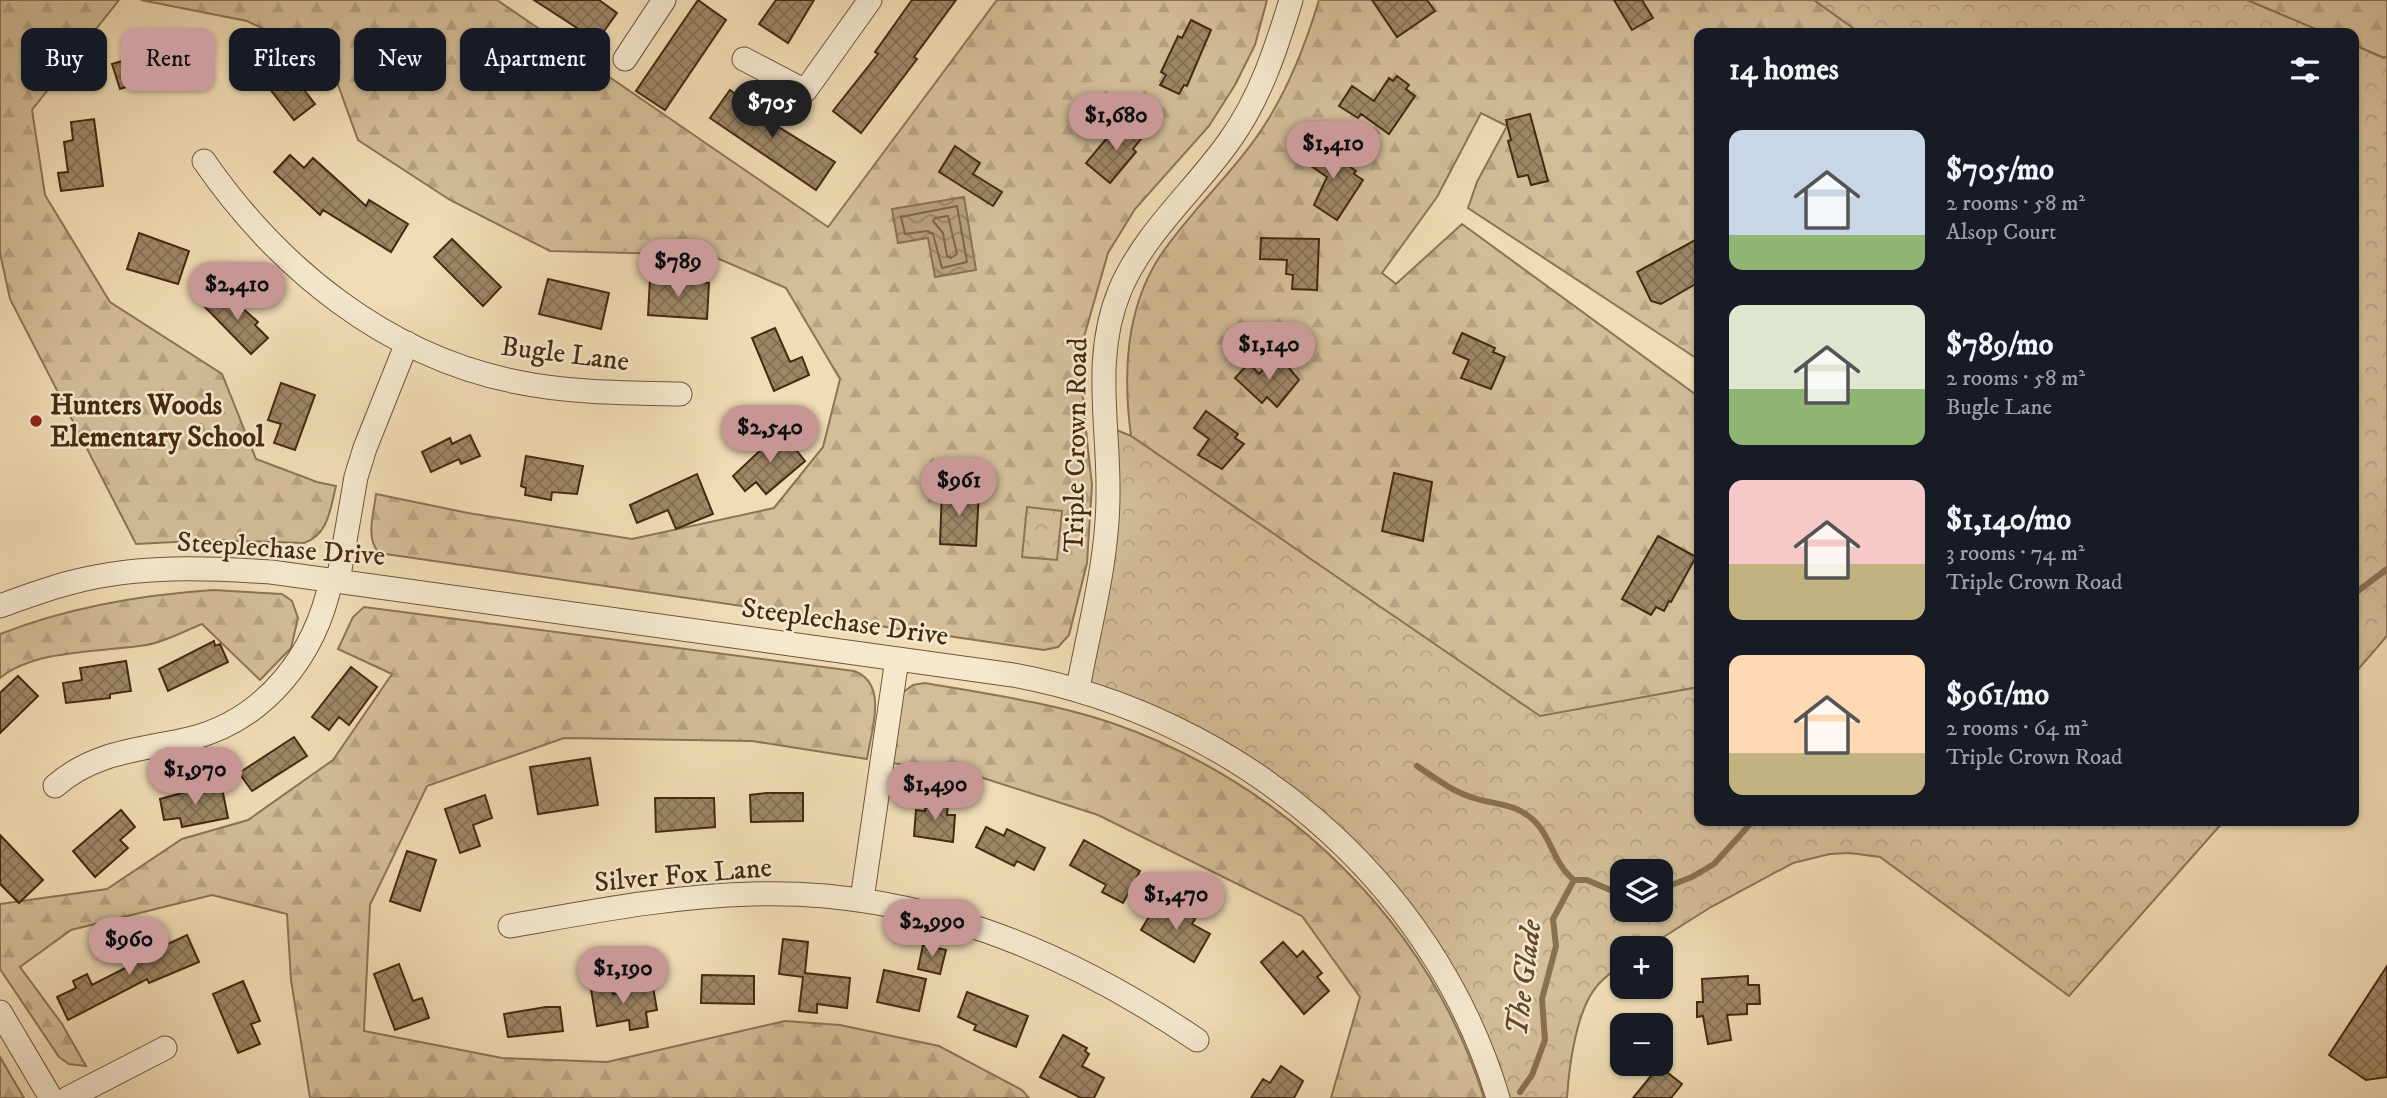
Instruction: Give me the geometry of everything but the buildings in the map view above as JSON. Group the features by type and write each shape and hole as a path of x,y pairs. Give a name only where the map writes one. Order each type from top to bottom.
{"street":[{"path":"625,59 664,0"},
{"path":"744,59 805,91 870,0"},
{"name":"Triple Crown Road","path":"1078,688 1098,600 1106,544 1108,494 1102,379 1110,320 1135,262 1231,139 1255,99 1292,0"},
{"name":"Bugle Lane","path":"204,161 248,219 292,265 358,314 407,343 471,370 515,382 615,393 680,394"},
{"path":"55,786 83,765 106,755 202,735 254,708 277,688 309,645 326,607 335,580 356,477 407,343"},
{"name":"Steeplechase Drive","path":"0,606 79,580 167,569 235,570 335,580 1013,674 1078,688 1134,707 1216,747 1309,812 1348,849 1393,900 1446,977 1472,1029 1498,1098"},
{"path":"862,899 897,659"},
{"name":"Silver Fox Lane","path":"510,926 693,898 754,894 862,899 929,912 1040,950 1097,977 1197,1040"},
{"path":"0,1012 51,1098"},
{"path":"68,1098 165,1048"}],"green space":[{"path":"0,0 119,0 97,28 21,28 21,91 47,91 32,110 45,195 110,302 222,374 256,459 317,482 336,486 330,512 319,534 304,543 215,540 136,544 10,299 0,253"},
{"path":"141,0 497,0 538,28 460,28 460,91 610,91 610,77 828,227 997,0 1267,0 1255,45 1235,85 1209,126 1135,209 1108,253 1084,337 1083,403 1092,485 1087,563 1069,635 1058,647 1044,650 379,553 371,533 376,494 468,513 632,539 774,508 823,447 840,379 786,288 710,255 550,251 450,200 358,140 340,90 340,28 262,28 247,21"},
{"path":"1319,0 1814,0 1853,28 1694,28 1694,357 1468,208 1477,182 1507,126 1481,113 1437,197 1382,273 1396,284 1462,224 1694,393 1694,688 1540,717 1131,436 1127,390 1129,343 1133,321 1148,277 1173,238 1244,154 1269,118 1298,60"},
{"path":"1814,0 2247,0 2313,28 1853,28"},
{"path":"2247,0 2387,0 2387,56 2384,58 2359,47 2359,28 2313,28"},
{"path":"2359,47 2384,58 2387,56 2387,636 2359,668"},
{"path":"1104,425 1131,436 1540,716 1694,688 1694,826 2220,826 2069,996 1880,857 1850,853 1830,854 1793,863 1711,907 1665,936 1610,936 1610,974 1597,986 1584,1009 1572,1055 1567,1098 1498,1098 1446,977 1309,812 1078,688 1098,600"},
{"path":"1027,507 1062,511 1057,560 1022,557"},
{"path":"213,590 282,594 292,601 298,618 291,648 260,680 202,624 153,644 50,657 15,669 0,678 0,634 52,616 105,604 158,595"},
{"path":"364,607 854,671 865,677 871,686 875,709 867,759 752,741 564,738 427,786 370,905 364,1031 502,1058 607,1062 785,1021 840,1025 939,1046 1022,1090 1029,1098 310,1098 291,980 287,914 212,895 71,930 20,967 62,1024 86,1066 69,1064 59,1057 0,969 0,904 107,889 182,839 248,820 333,760 392,674 338,649 353,617"},
{"path":"925,683 1043,704 1112,723 1175,749 1235,782 1291,822 1342,867 1388,918 1427,974 1459,1034 1484,1098 1331,1098 1360,997 1302,916 1098,815 977,776 892,763 902,693 913,685"},
{"path":"0,1057 24,1098 0,1098"}],"water":[{"path":"964,197 976,270 935,277 928,238 898,243 892,209"}],"waterway":[{"name":"The Glade","path":"2359,590 2387,569"},
{"path":"1417,766 1459,792 1511,807 1531,818 1543,832 1561,866 1574,880"},
{"name":"The Glade","path":"1673,884 1714,864 1748,826"},
{"name":"The Glade","path":"1574,880 1587,880 1610,890"},
{"name":"The Glade","path":"1520,1092 1532,1075 1545,1040 1542,999 1556,946 1553,919 1574,880"}],"place":[{"name":"Hunters Woods Elementary School","path":"36,421"}]}
